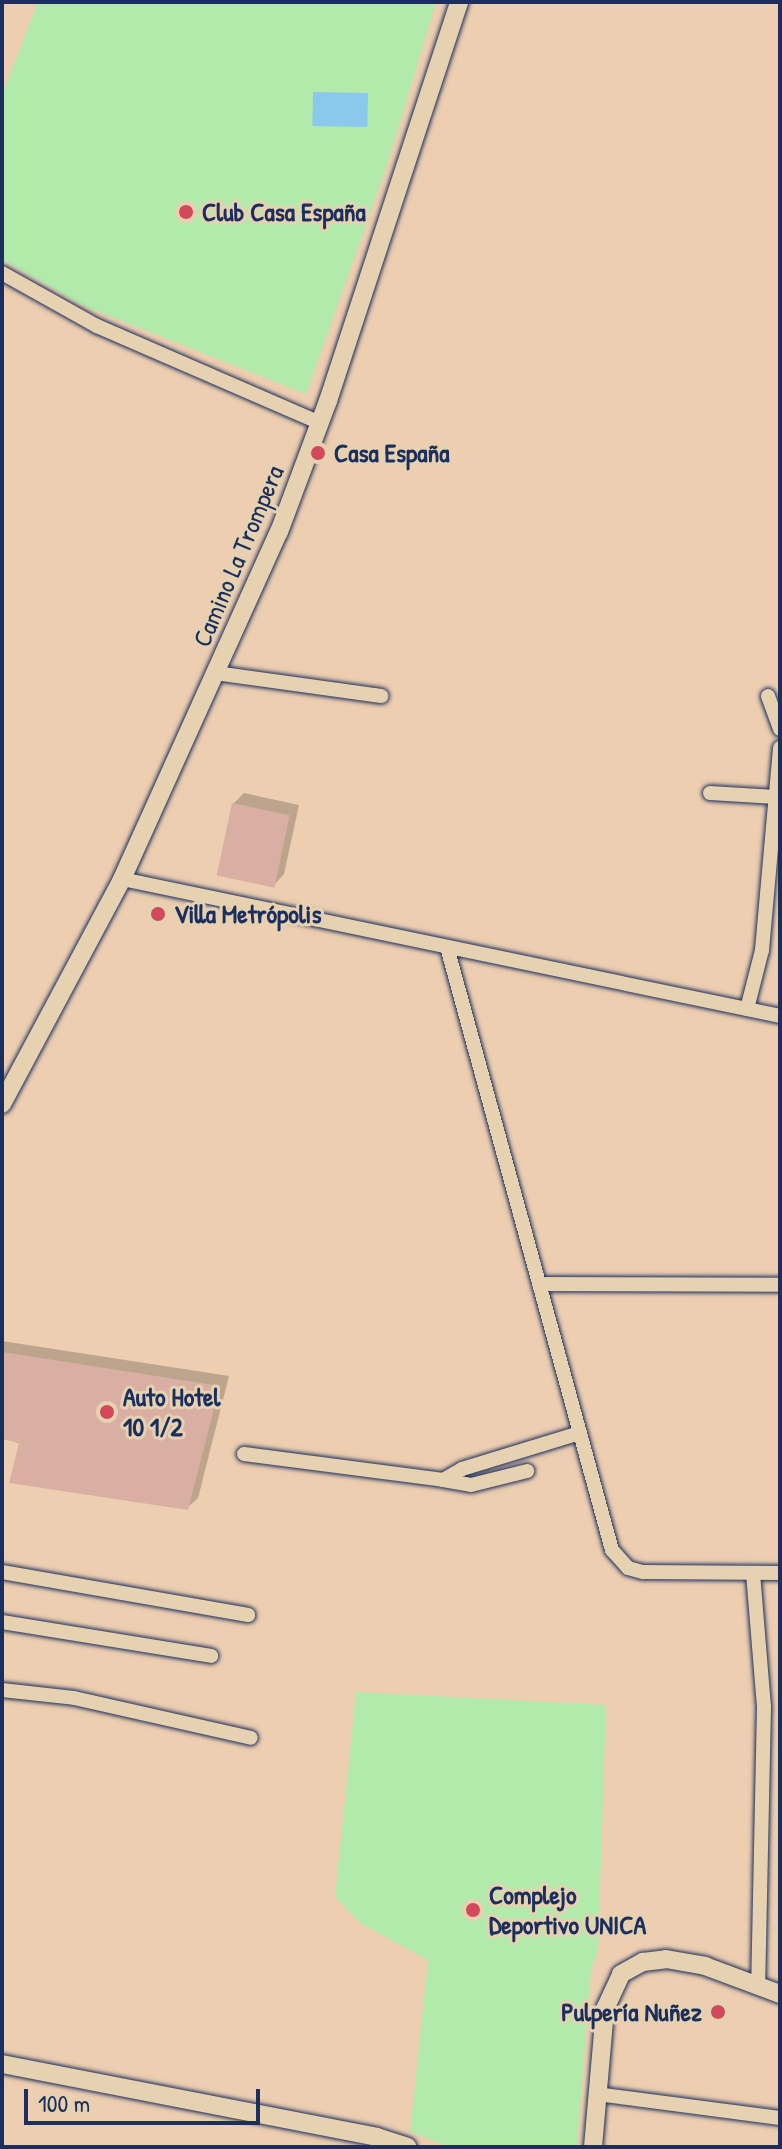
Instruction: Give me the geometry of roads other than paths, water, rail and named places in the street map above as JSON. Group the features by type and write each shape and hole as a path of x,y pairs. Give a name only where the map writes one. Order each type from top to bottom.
{"street":[{"name":"Camino La Trompera","path":"2,1104 122,879 279,532 320,423 459,2"},
{"path":"2,273 97,326 320,423"},
{"path":"215,673 381,696"},
{"path":"768,696 780,729"},
{"path":"747,1009 762,950 780,748"},
{"path":"710,793 778,787"},
{"path":"122,879 780,1016"},
{"path":"447,947 580,1433 618,1560 643,1572 780,1573"},
{"path":"539,1284 780,1285"},
{"path":"443,1480 462,1469 580,1433"},
{"path":"244,1454 471,1485 527,1471"},
{"path":"2,1572 248,1615"},
{"path":"753,1573 764,1706 758,1984"},
{"path":"2,1622 211,1656"},
{"path":"2,1690 74,1698 251,1738"},
{"path":"593,2147 605,2009 621,1974 643,1962 666,1959 758,1984 780,1994"},
{"path":"2,2064 377,2137 407,2147"},
{"path":"597,2094 780,2118"}],"water":[{"path":"313,92 368,93 367,127 312,126"}],"place":[{"name":"Club Casa España","path":"186,212"},
{"name":"Casa España","path":"318,453"},
{"name":"Villa Metrópolis","path":"158,914"},
{"name":"Auto Hotel 10 1/2","path":"107,1412"},
{"name":"Complejo Deportivo UNICA","path":"473,1910"},
{"name":"Pulpería Nuñez","path":"718,2012"}]}
